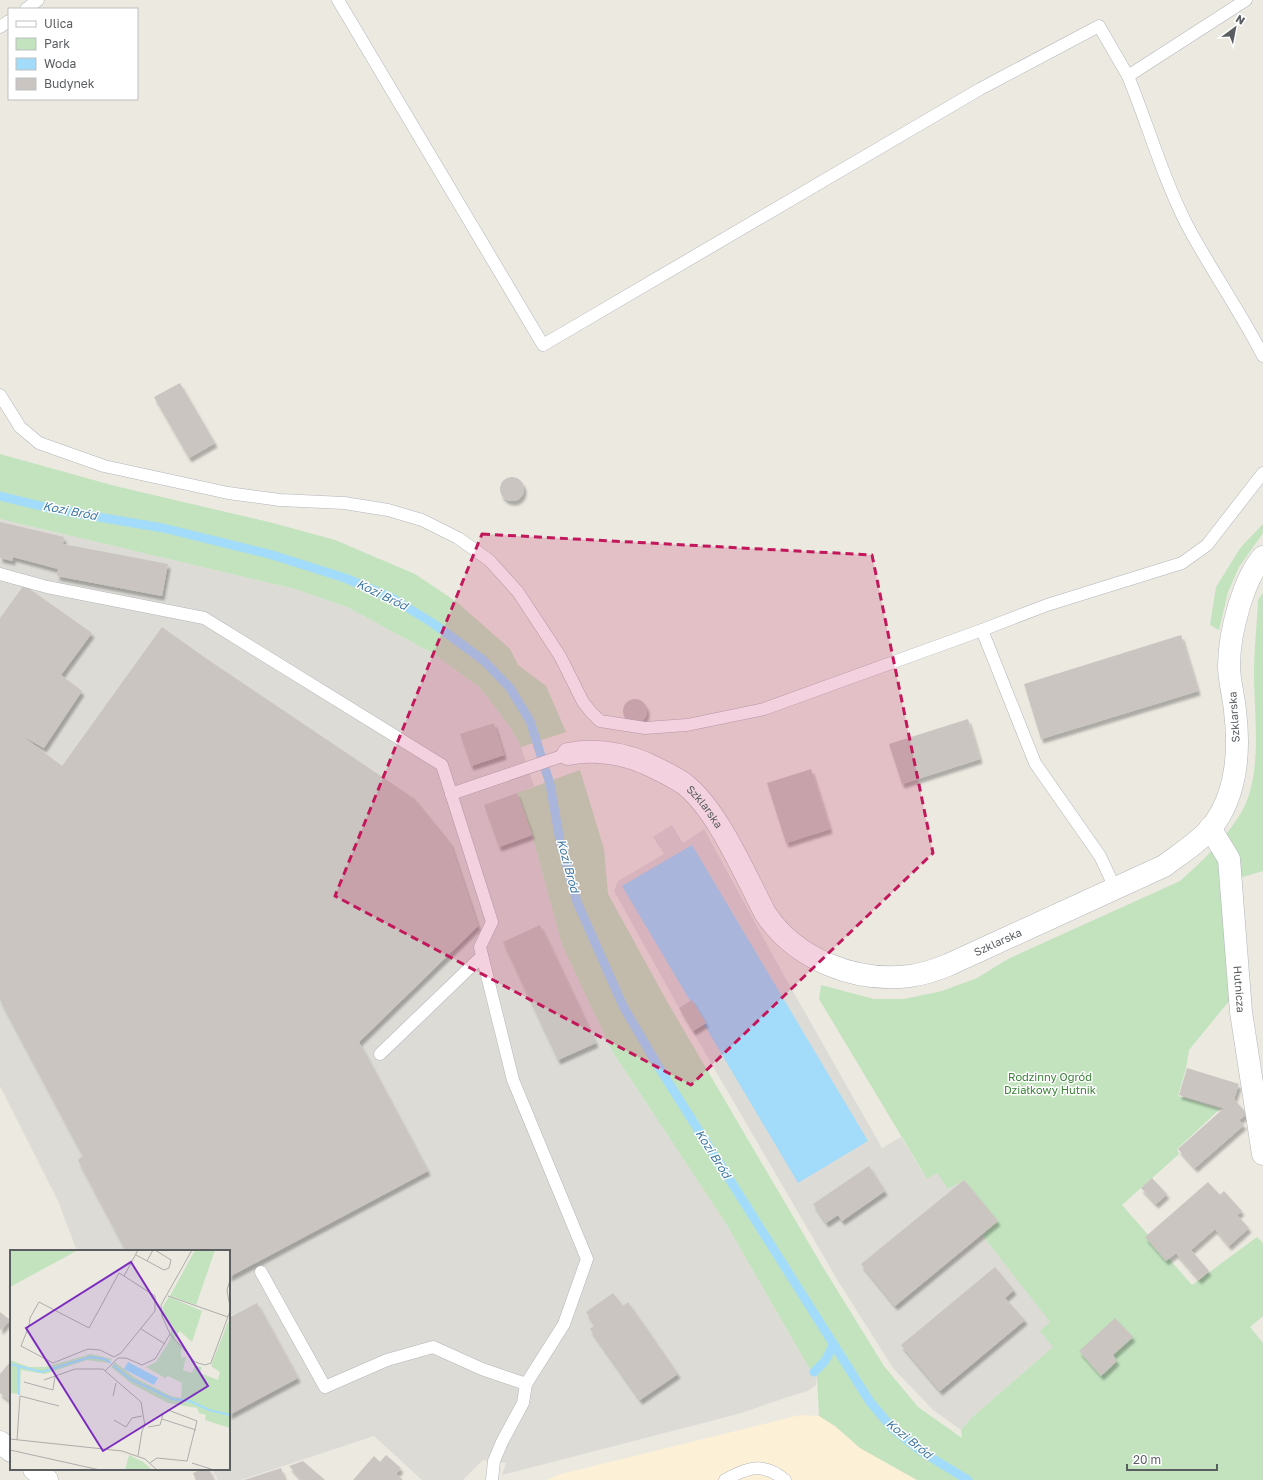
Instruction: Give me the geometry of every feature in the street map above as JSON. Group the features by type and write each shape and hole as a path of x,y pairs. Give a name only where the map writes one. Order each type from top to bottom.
{"street":[{"name":"Szklarska","path":"574,753 604,752 633,758 662,770 683,783 700,799 714,817 774,928 801,950 821,961 848,971 891,977 928,972 948,965 1164,866 1189,848 1210,828 1224,806 1237,765 1236,714 1229,667 1232,629 1243,592 1263,557"},
{"name":"Hutnicza","path":"1210,828 1229,859 1241,1012 1263,1154"},
{"path":"0,1442 10,1450"},
{"path":"35,1470 47,1480"}],"lane":[{"path":"27,8 38,0"},
{"path":"338,0 543,345 980,89 1099,26 1128,76 1164,172 1187,225 1248,327 1263,356"},
{"path":"1128,76 1246,0"},
{"path":"0,395 20,427 39,443 104,466 228,493 280,500 344,503 388,510 422,520 458,538 489,560 518,592 560,656 583,702 600,721 645,728 686,725 764,709 1047,605 1182,563 1207,545 1263,473"},
{"path":"0,574 47,587 204,618 442,765 492,922 480,947 513,1080 586,1259 564,1324 526,1384 523,1403 494,1461 492,1480"},
{"path":"982,630 1035,763 1100,856 1115,888"},
{"path":"451,794 528,767 574,753"},
{"path":"380,1054 482,956"},
{"path":"261,1272 325,1387 387,1360 433,1347 482,1369 526,1384"},
{"path":"725,1480 751,1468 764,1469 777,1473 785,1480"}],"highlighted area":[{"path":"482,534 872,555 933,853 691,1085 335,896"}],"shaded area":[{"path":"0,519 295,589 347,607 432,653 479,687 510,727 521,747 534,786 517,794 532,835 562,945 612,1051 725,1222 809,1368 817,1376 816,1385 808,1391 738,1414 502,1475 506,1463 483,1460 463,1480 422,1480 374,1436 241,1480 218,1480 213,1470 230,1470 230,1250 77,1250 58,1201 0,1086"},
{"path":"672,825 683,843 704,829 782,972 882,1148 901,1137 927,1179 937,1172 964,1180 998,1221 982,1235 1051,1322 1053,1347 970,1419 961,1430 933,1410 893,1368 838,1281 679,1008 614,891 618,881 664,854 653,837"},
{"path":"800,1415 819,1416 835,1426 860,1448 917,1480 547,1480 557,1475"}],"green space":[{"path":"0,454 115,486 273,523 335,540 415,574 458,603 510,649 518,665 546,686 566,732 521,747 510,727 479,687 432,653 347,607 295,589 0,519"},
{"path":"1263,524 1263,533 1239,567 1228,592 1219,630 1210,625 1216,587 1241,547"},
{"name":"Rodzinny Ogród Działkowy Hutnik","path":"1263,593 1263,871 1222,883 1234,995 1189,1050 1186,1068 1178,1096 1220,1109 1177,1149 1179,1154 1122,1205 1192,1285 1257,1237 1263,1243 1263,1316 1250,1327 1263,1343 1263,1480 917,1480 860,1448 835,1426 819,1416 817,1376 809,1368 725,1222 612,1051 562,945 532,835 517,793 580,770 604,849 608,894 669,1005 821,1264 884,1366 918,1407 962,1438 961,1430 970,1419 1053,1347 1040,1331 1050,1322 982,1235 998,1221 964,1180 948,1189 937,1173 927,1179 819,999 821,985 874,999 904,999 942,991 977,978 1008,959 1180,881 1206,857 1222,839 1236,821 1249,796 1253,780 1256,744 1254,664 1258,600"}],"water":[{"path":"692,845 868,1141 798,1183 622,886"}],"building":[{"path":"180,383 215,443 189,458 154,397"},
{"path":"512,477 520,481 524,489 520,497 512,501 504,497 500,489 504,481"},
{"path":"0,522 64,537 63,544 168,564 162,596 57,576 58,569 13,557 13,561 0,558"},
{"path":"24,585 92,633 61,675 82,691 44,748 21,735 62,766 162,627 415,799 450,842 478,926 359,1042 428,1171 230,1276 230,1250 125,1250 78,1160 83,1156 0,1000 0,618"},
{"path":"1181,635 1198,691 1041,739 1024,684"},
{"path":"635,699 643,703 647,711 643,719 635,723 627,719 623,711 627,703"},
{"path":"968,719 980,759 902,784 889,744"},
{"path":"494,723 504,755 471,766 460,734"},
{"path":"811,769 830,829 786,843 767,783"},
{"path":"517,793 532,835 499,847 484,805"},
{"path":"540,925 596,1043 558,1060 503,942"},
{"path":"692,1000 706,1023 693,1031 679,1008"},
{"path":"1187,1068 1239,1084 1234,1099 1247,1114 1239,1120 1244,1125 1195,1168 1178,1149 1224,1108 1179,1095"},
{"path":"869,1166 885,1191 842,1221 838,1215 826,1223 813,1204"},
{"path":"1152,1178 1167,1194 1156,1204 1141,1188"},
{"path":"964,1180 998,1221 895,1306 861,1264"},
{"path":"1208,1182 1220,1195 1224,1191 1242,1211 1237,1215 1249,1228 1229,1246 1215,1229 1191,1250 1209,1271 1199,1280 1176,1253 1166,1261 1145,1237"},
{"path":"995,1267 1014,1290 1005,1298 1025,1320 940,1391 901,1345"},
{"path":"613,1293 623,1306 628,1302 678,1374 640,1400 590,1329 595,1325 586,1312"},
{"path":"257,1303 298,1378 230,1414 230,1317"},
{"path":"0,1312 10,1320 1,1330 0,1329"},
{"path":"1115,1318 1133,1337 1113,1355 1117,1361 1101,1376 1079,1351"},
{"path":"10,1362 10,1401 0,1393 0,1374"},
{"path":"386,1455 401,1468 396,1474 403,1480 353,1480 374,1456 380,1462"},
{"path":"303,1461 325,1480 302,1480 289,1466"},
{"path":"281,1468 285,1480 244,1480"},
{"path":"200,1470 209,1470 214,1480 196,1480 193,1473"}],"waterway":[{"name":"Kozi Bród","path":"0,496 57,510 163,528 269,554 345,578 392,598 434,624 483,660 510,688 530,721 550,784 560,841 577,902 623,1006 658,1066 870,1402 893,1429 922,1452 968,1480"},
{"path":"814,1372 825,1361 834,1344"}]}
